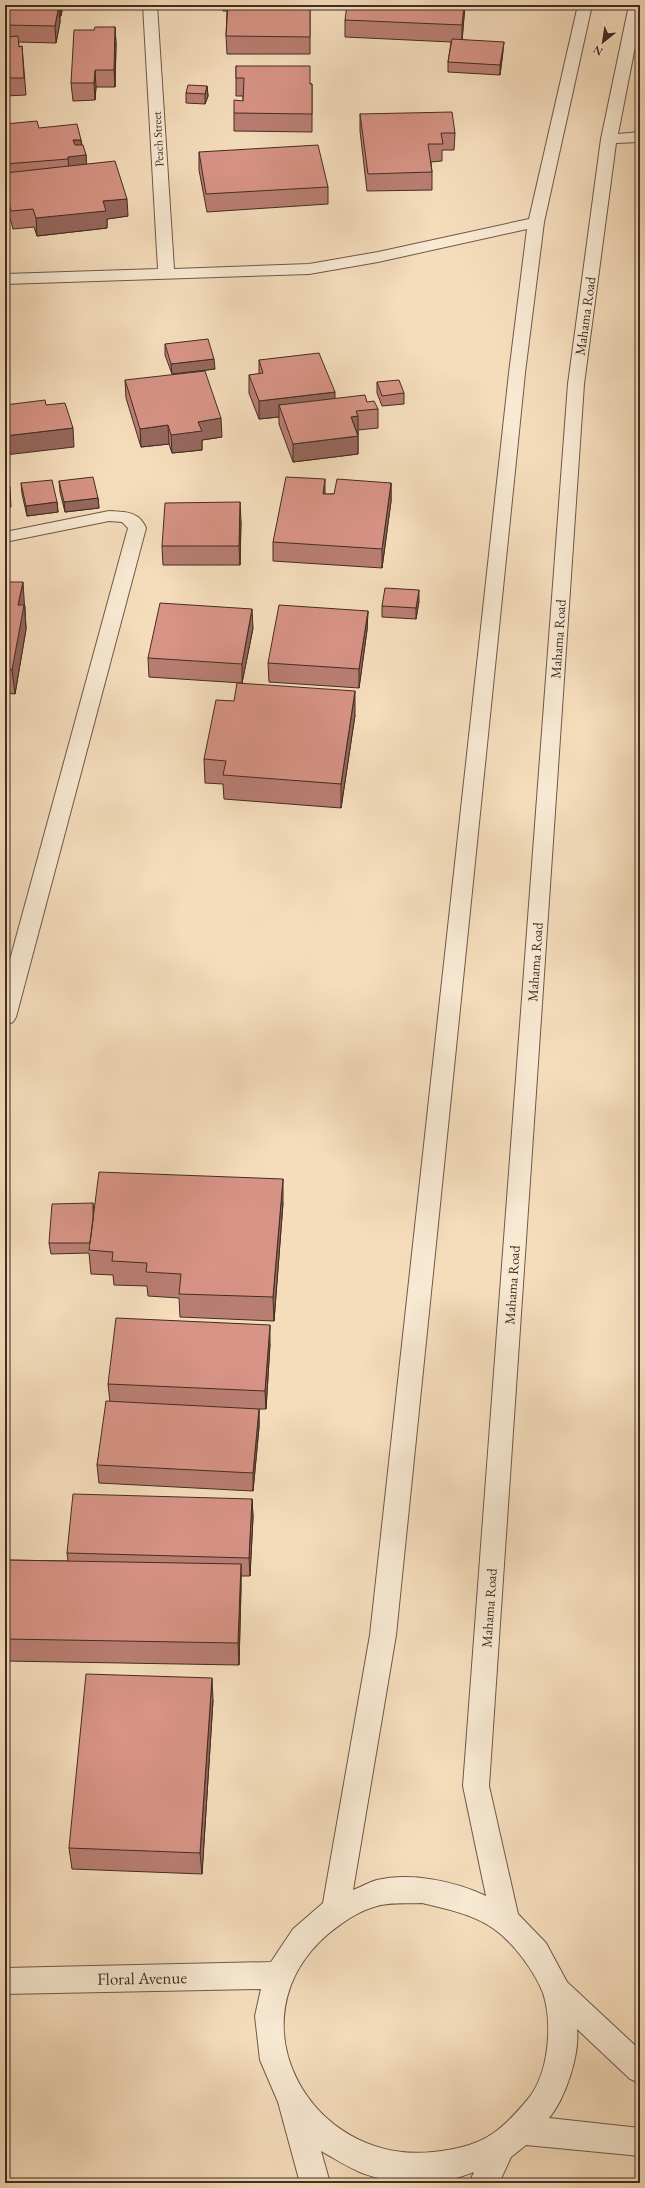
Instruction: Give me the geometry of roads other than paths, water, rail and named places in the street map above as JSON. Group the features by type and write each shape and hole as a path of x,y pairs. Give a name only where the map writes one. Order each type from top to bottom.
{"street":[{"name":"Peach Street","path":"150,5 166,274"},
{"path":"336,1910 383,1635 516,381 536,222 585,5"},
{"name":"Mahama Road","path":"504,1920 476,1786 576,384 609,139 636,5"},
{"path":"609,139 640,137"},
{"path":"5,279 309,269 378,257 536,222"},
{"path":"5,537 109,516 126,518 134,522 137,528 8,991 5,1017"},
{"path":"315,2183 292,2101 274,2060 269,2016 280,1975 302,1938 336,1910 377,1893 422,1890 466,1900 504,1920 536,1952 556,1992 563,2034 558,2070 544,2102 511,2138 484,2183"},
{"name":"Floral Avenue","path":"5,1981 280,1975"},
{"path":"556,1992 640,2069"},
{"path":"292,2101 323,2136 364,2159 410,2169 457,2164 511,2138 640,2142"}]}
